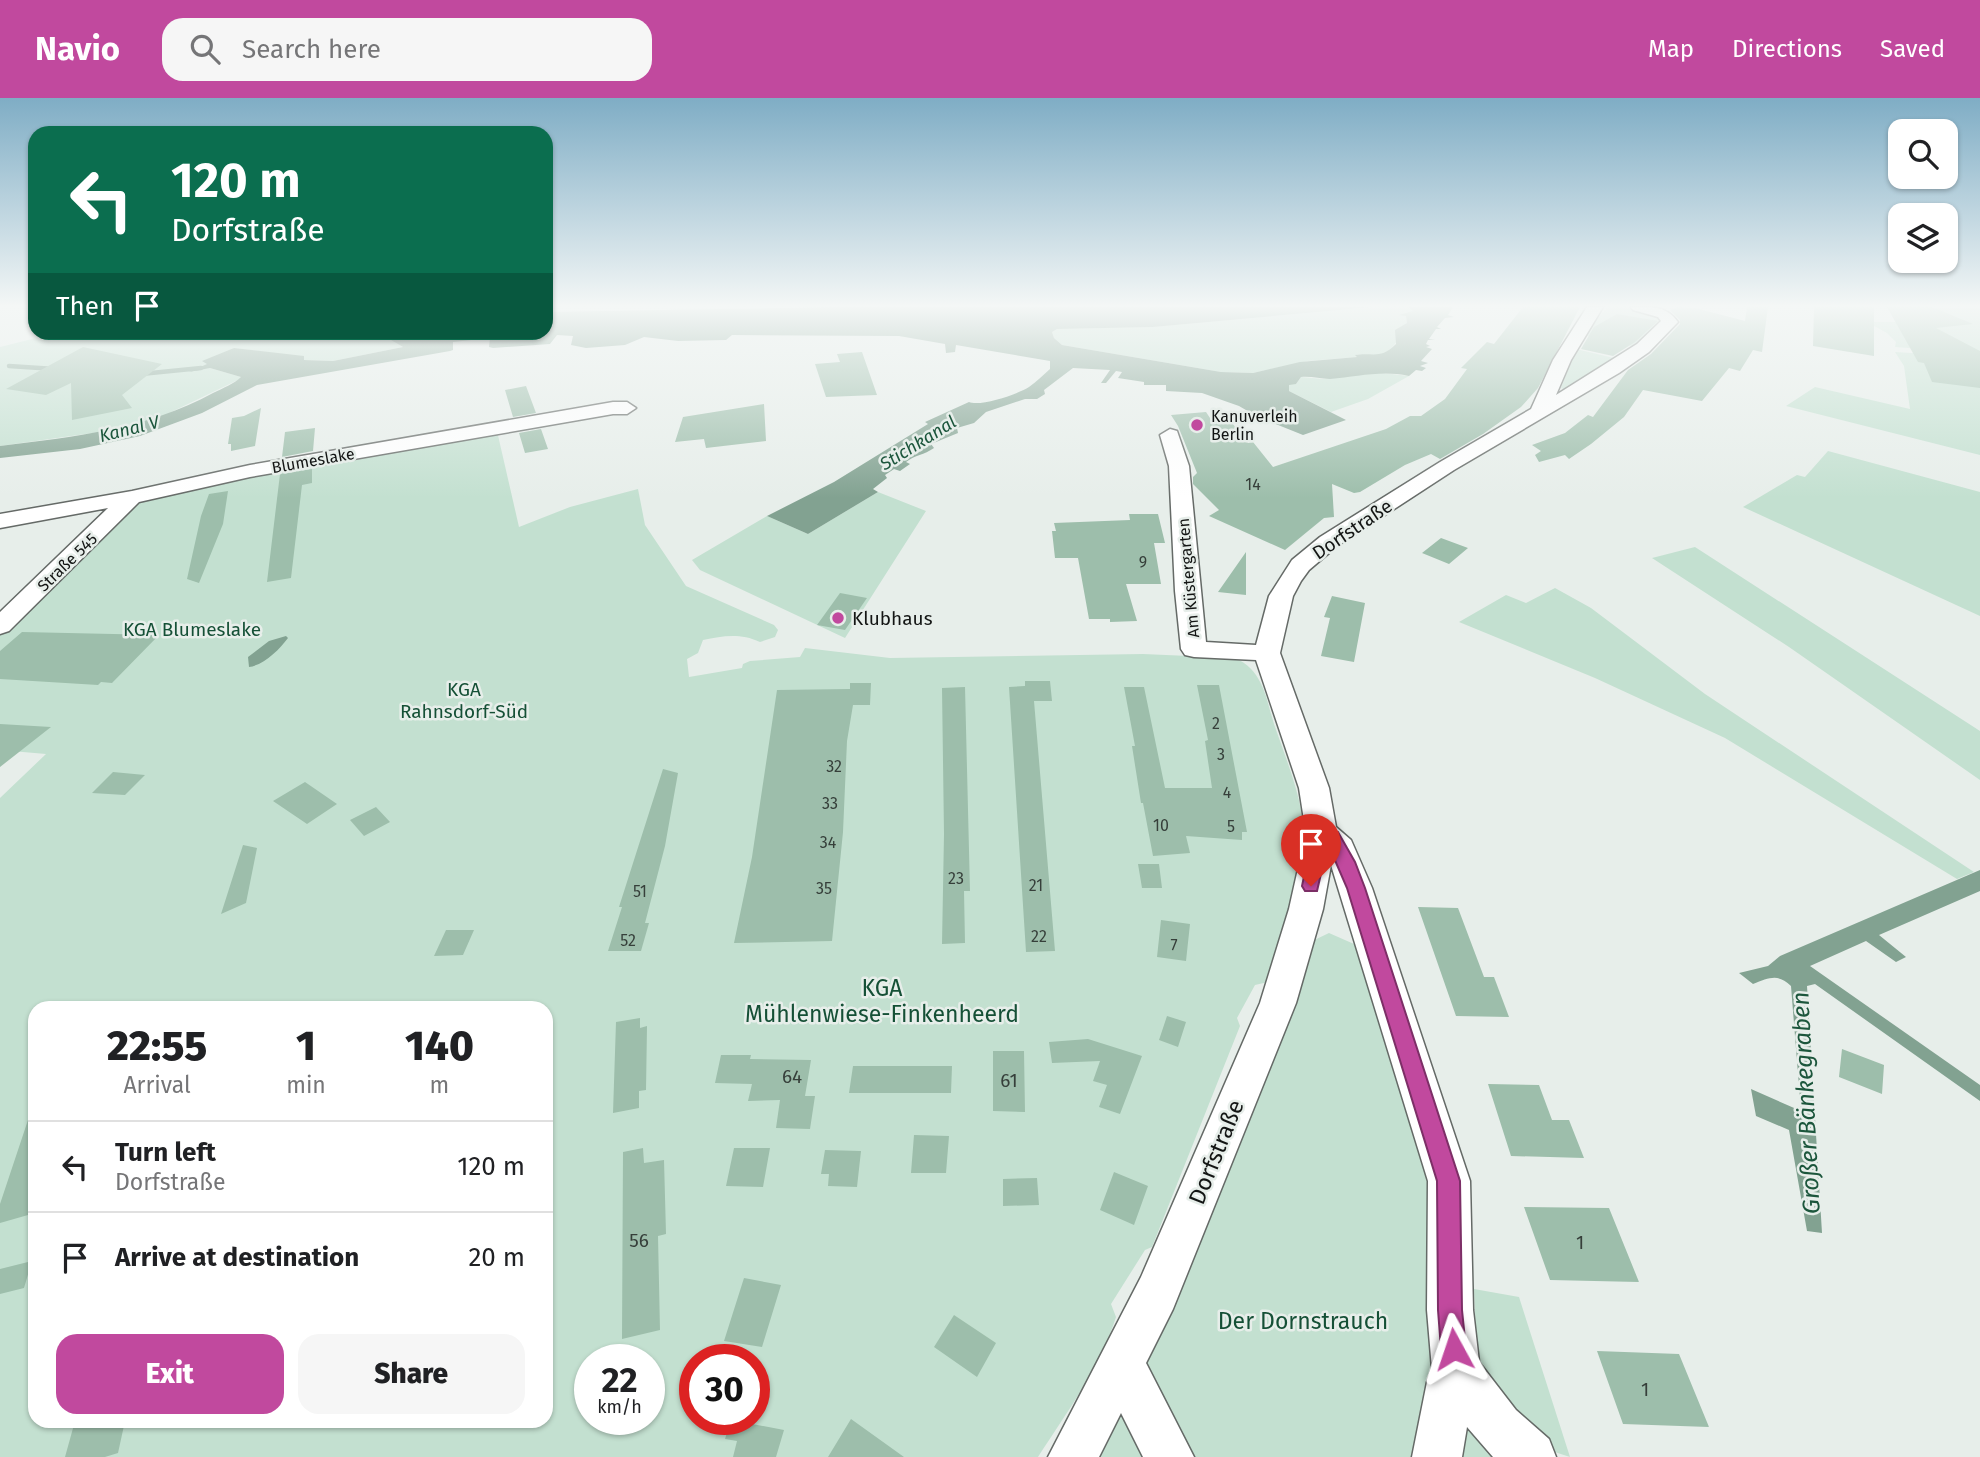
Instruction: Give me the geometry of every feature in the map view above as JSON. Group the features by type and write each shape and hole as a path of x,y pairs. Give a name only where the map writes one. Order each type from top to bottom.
{"street":[{"path":"1539,412 1557,370"},
{"name":"Dorfstraße","path":"1073,1457 1157,1293 1278,1003 1306,909 1322,833 1314,788 1267,653 1281,596 1300,565 1328,542 1611,370"},
{"name":"Blumeslake","path":"0,521 132,497 250,471 600,410 627,408"},
{"name":"Am Küstergarten","path":"1170,435 1177,452 1181,475 1187,591 1194,649 1267,653"},
{"name":"Straße 545","path":"0,626 132,497"},
{"path":"1322,833 1332,836 1347,862 1448,1181 1450,1310 1456,1369 1437,1457"},
{"path":"1122,1365 1170,1457"},
{"path":"1456,1369 1483,1413 1513,1444 1531,1457"}],"green space":[{"path":"0,370 218,370 241,377 163,416 107,431 0,446"},
{"path":"1212,370 1265,370 1253,373"},
{"path":"1568,370 1598,370 1565,390 1561,388"},
{"path":"1905,370 1980,370 1980,455 1786,406 1815,387 1910,409"},
{"path":"1375,372 1409,376 1368,399 1331,412 1289,391 1289,384 1296,384 1301,377 1324,379"},
{"name":"KGA Mühlenwiese-Finkenheerd","path":"497,431 519,527 570,507 638,489 645,525 686,586 774,625 778,630 775,637 760,642 738,636 703,640 698,653 687,659 689,677 742,668 743,664 750,661 800,657 805,648 890,658 1143,654 1235,658 1244,663 1258,677 1266,695 1295,784 1301,808 1304,840 1299,881 1268,982 1255,985 1237,1018 1240,1026 1152,1247 1145,1250 1111,1304 1116,1317 1101,1354 1038,1457 0,1457 0,798 46,754 0,750 0,633 133,503 172,491"},
{"path":"1828,451 1980,492 1980,616 1743,507 1797,475 1805,477"},
{"path":"878,492 926,511 845,638 700,570 692,560 767,516 808,534"},
{"path":"1695,547 1980,731 1980,780 1789,647 1652,558"},
{"path":"1555,588 1591,608 1705,694 1974,872 1957,879 1725,738 1595,678 1459,622 1506,595 1526,603"},
{"name":"Der Dornstrauch","path":"1329,933 1354,944 1375,967 1438,1180 1442,1303 1416,1457 1093,1457 1306,944"},
{"path":"1474,1289 1519,1297 1570,1457 1527,1443 1489,1408 1476,1337"},
{"path":"1462,1397 1517,1457 1454,1457"}],"water":[{"name":"Kanal V","path":"218,370 340,370 257,385 202,413 140,436 80,449 0,458 0,446 110,430 136,423 188,405 241,377"},
{"name":"Stichkanal","path":"1048,370 1070,370 1044,390 1045,394 1037,399 1025,399 986,412 974,423 957,428 958,433 931,444 934,448 906,462 910,464 900,471 894,469 885,475 887,478 873,489 878,492 808,534 767,516 834,482 928,424 925,422 969,402 990,401 1029,387"},
{"path":"1110,370 1253,373 1264,370 1416,370 1409,376 1369,374 1330,379 1301,377 1296,384 1289,385 1289,391 1346,420 1303,435 1258,417 1239,406 1202,393 1166,391 1166,385 1144,385 1144,382 1118,378 1122,372 1116,371 1106,383 1101,383"},
{"path":"286,636 288,638 271,656 249,667 248,657 269,641"},
{"name":"Großer Bänkegraben","path":"1980,870 1980,891 1879,935 1906,957 1896,962 1866,941 1810,966 1980,1085 1980,1101 1815,984 1807,986 1822,1233 1807,1231 1789,1130 1756,1116 1751,1089 1801,1111 1791,986 1777,978 1753,984 1739,973 1768,966 1780,956"}],"building":[{"path":"40,370 154,370 122,395 132,408 72,420 71,383 46,395 6,389"},
{"path":"817,370 868,370 877,395 826,397"},
{"path":"1466,370 1547,370 1538,388 1521,407 1483,434 1440,459 1431,454 1405,465 1360,492 1354,493 1332,484 1334,517 1324,518 1285,550 1209,516 1219,510 1193,484 1193,477 1197,473 1171,415 1206,412 1212,421 1229,419 1248,443 1253,442 1273,467 1386,429 1410,416 1421,416 1445,399"},
{"path":"1628,370 1727,370 1702,401 1643,390 1624,417 1591,444 1569,459 1565,455 1539,462 1535,455 1541,451 1532,445 1565,433 1588,415 1593,417"},
{"path":"1927,370 1980,370 1980,388 1932,382"},
{"path":"526,386 536,413 513,417 505,390"},
{"path":"764,404 766,441 706,448 704,439 675,442 683,417"},
{"path":"261,408 255,446 231,451 231,444 228,444 232,418"},
{"path":"315,428 313,451 282,457 285,432"},
{"path":"541,429 548,449 525,453 519,433"},
{"path":"312,469 312,483 302,485 291,578 267,582 280,474"},
{"path":"228,491 223,524 199,583 187,579 201,516 209,494"},
{"path":"1129,514 1158,514 1165,543 1154,543 1161,584 1126,584 1137,621 1110,622 1110,619 1089,619 1078,558 1055,558 1052,531 1056,531 1054,523 1130,520"},
{"path":"1441,538 1468,548 1449,564 1422,553"},
{"path":"1246,552 1246,595 1218,592"},
{"name":"Klubhaus","path":"840,593 867,598 845,630 817,625"},
{"path":"1332,596 1365,603 1354,662 1321,656 1330,618 1324,617"},
{"path":"22,632 159,635 112,683 101,682 98,685 0,679 0,651"},
{"path":"1025,681 1050,681 1052,701 1034,701 1055,951 1026,952 1009,687 1025,686"},
{"path":"850,683 871,683 870,705 853,705 847,741 843,832 832,941 734,943 752,857 777,690 850,689"},
{"path":"1197,685 1219,685 1247,832 1242,832 1242,840 1186,836 1190,853 1153,856 1141,803 1132,746 1135,746 1124,687 1144,687 1165,788 1212,788 1205,741 1208,740"},
{"path":"965,687 970,891 964,891 965,943 942,944 942,688"},
{"path":"0,724 51,727 0,767"},
{"path":"663,769 678,773 665,846 645,923 649,923 641,951 608,951 622,907 619,907"},
{"path":"113,772 145,775 125,795 92,793"},
{"path":"305,782 337,804 307,824 273,801"},
{"path":"376,807 390,822 364,836 350,820"},
{"path":"243,845 257,848 246,903 221,914"},
{"path":"1138,864 1159,864 1162,888 1142,888"},
{"path":"1418,907 1458,908 1484,977 1494,977 1509,1017 1456,1016"},
{"path":"1161,920 1190,924 1186,961 1157,957"},
{"path":"446,930 474,930 463,955 434,956"},
{"path":"1167,1016 1186,1022 1178,1047 1159,1040"},
{"path":"640,1018 640,1028 647,1026 646,1090 639,1091 639,1108 613,1113 616,1022"},
{"path":"1088,1039 1142,1056 1120,1114 1099,1107 1107,1085 1093,1081 1100,1061 1052,1063 1049,1042"},
{"path":"1842,1049 1884,1065 1882,1094 1839,1077"},
{"path":"993,1051 1024,1051 1025,1112 993,1111"},
{"path":"721,1055 751,1055 750,1059 811,1060 805,1096 815,1096 810,1129 776,1128 780,1100 748,1101 752,1084 715,1083"},
{"path":"853,1066 952,1066 951,1093 849,1093"},
{"path":"1488,1084 1539,1085 1552,1120 1569,1120 1584,1158 1511,1156"},
{"path":"28,1120 28,1215 0,1223 0,1204"},
{"path":"914,1135 949,1136 946,1173 911,1173"},
{"path":"643,1148 644,1163 664,1160 666,1234 658,1236 660,1330 622,1339 623,1152"},
{"path":"734,1148 770,1148 763,1187 726,1186"},
{"path":"825,1150 861,1151 857,1187 828,1186 829,1174 821,1174"},
{"path":"1114,1172 1148,1186 1134,1225 1100,1210"},
{"path":"1037,1178 1039,1205 1003,1206 1003,1179"},
{"path":"1524,1207 1609,1208 1639,1282 1550,1280"},
{"path":"28,1262 24,1288 0,1294 0,1269"},
{"path":"744,1278 781,1285 763,1344 724,1341"},
{"path":"954,1315 996,1343 977,1377 934,1347"},
{"path":"1597,1351 1679,1354 1709,1427 1623,1424"},
{"path":"851,1419 904,1457 828,1457"},
{"path":"770,1427 784,1430 776,1457 733,1457 737,1441 725,1439 726,1435 770,1435"},
{"path":"73,1428 123,1428 118,1453 105,1457 65,1457"}],"waterway":[{"path":"141,374 177,370"}],"place":[{"name":"Kanuverleih Berlin","path":"1197,425"},
{"name":"Klubhaus","path":"838,618"}],"route":[{"path":"1311,886 1322,833 1332,836 1347,862 1356,888 1448,1181 1450,1310 1454,1349"}],"park label":[{"name":"KGA Blumeslake","path":"192,629"},
{"name":"KGA Rahnsdorf-Süd","path":"464,700"}]}
